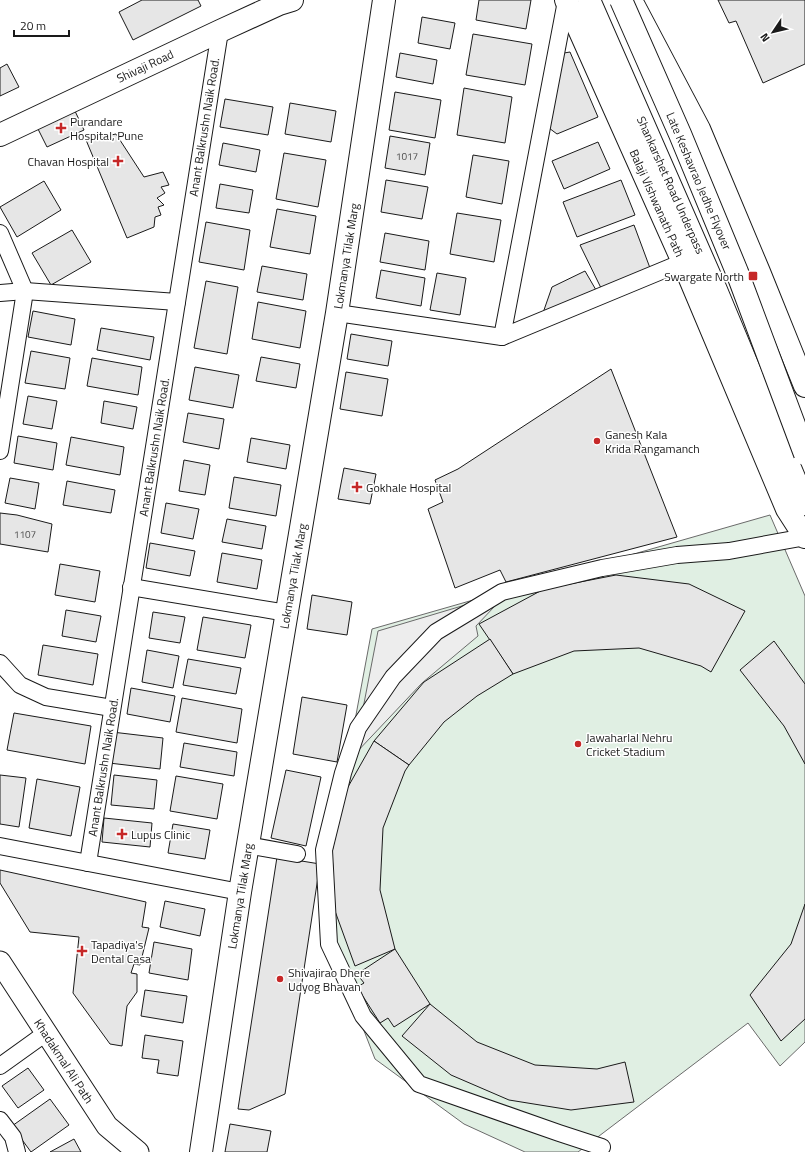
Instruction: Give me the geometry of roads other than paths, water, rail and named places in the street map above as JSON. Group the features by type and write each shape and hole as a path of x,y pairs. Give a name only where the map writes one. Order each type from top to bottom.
{"main road":[{"name":"Shivaji Road","path":"0,135 220,31 279,4 292,0"},
{"name":"Lokmanya Tilak Marg","path":"201,1152 247,845 337,313 384,0"},
{"name":"Balaji Vishwanath Path","path":"566,0 683,262 787,509 805,537"},
{"name":"Shankarshet Road Underpass","path":"589,0 716,290 805,504"},
{"name":"Late Keshavrao Jedhe Flyover","path":"621,0 680,134 737,272 805,454"},
{"path":"630,0 699,129 760,272 805,386"}],"street":[{"path":"502,337 566,0"},
{"name":"Anant Balkrushn Naik Road.","path":"88,863 220,31"},
{"path":"0,233 25,291 0,451"},
{"path":"337,313 502,337 683,262"},
{"path":"0,293 25,291 176,302"},
{"path":"590,1152 602,1147 418,1084 363,1016 329,944 324,850 343,773 358,728 393,677 436,632 502,592 602,568 677,555 729,551 805,537"},
{"path":"131,587 287,613"},
{"path":"0,663 20,685 46,697 112,708"},
{"path":"247,845 297,854"},
{"path":"0,846 240,892"},
{"name":"Khadakmal Ali Path","path":"0,962 107,1126 138,1152"},
{"path":"0,1066 46,1033"},
{"path":"0,1120 13,1137 17,1152"}],"place":[{"name":"Purandare Hospital, Pune","path":"61,128"},
{"name":"Chavan Hospital","path":"118,161"},
{"name":"Swargate North","path":"753,276"},
{"name":"Ganesh Kala Krida Rangamanch","path":"597,441"},
{"name":"Gokhale Hospital","path":"357,487"},
{"name":"Jawaharlal Nehru Cricket Stadium","path":"578,744"},
{"name":"Lupus Clinic","path":"122,834"},
{"name":"Tapadiya's Dental Casa","path":"82,951"},
{"name":"Shivajirao Dhere Udyog Bhavan","path":"280,979"}]}
